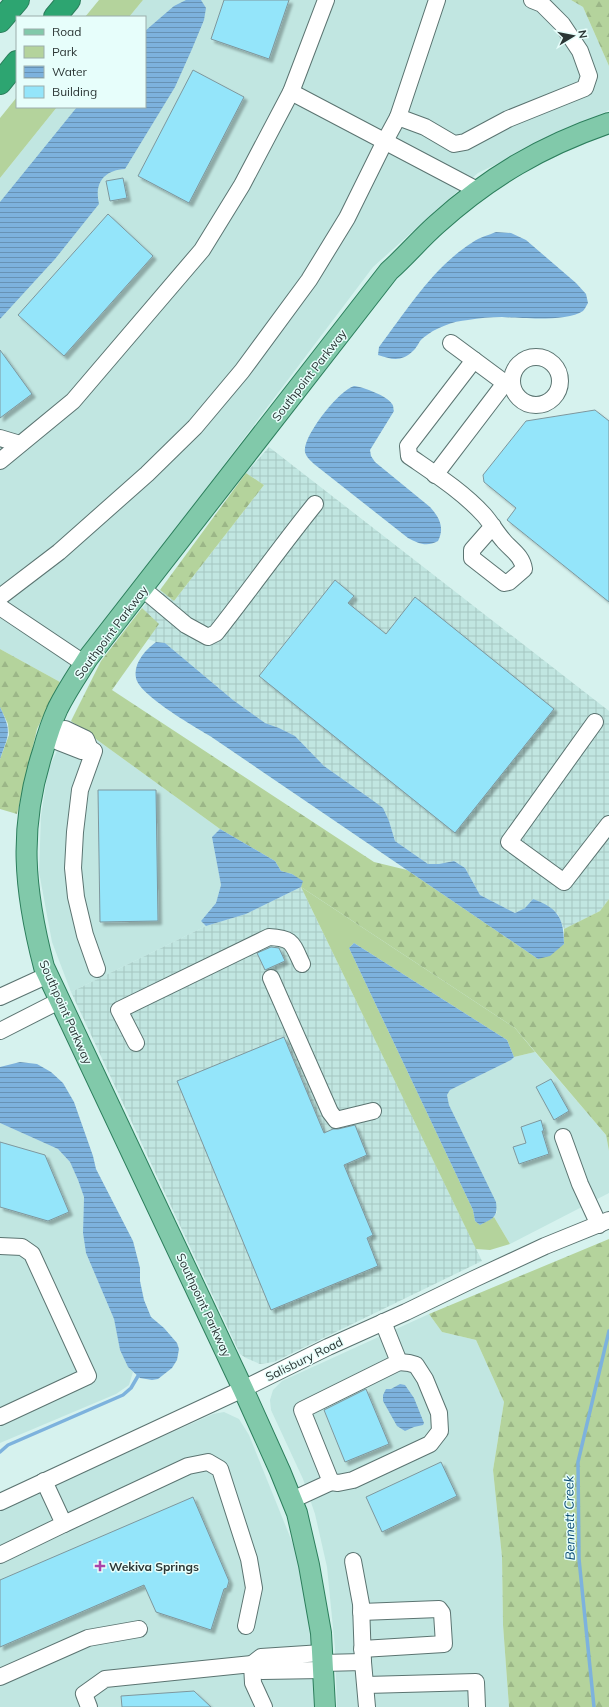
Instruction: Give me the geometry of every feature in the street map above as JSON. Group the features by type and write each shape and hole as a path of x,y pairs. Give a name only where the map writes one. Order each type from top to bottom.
{"highway":[{"path":"0,21 18,0"},
{"path":"56,16 69,0"},
{"path":"0,83 16,63"}],"main road":[{"name":"Southpoint Parkway","path":"325,1707 321,1634 309,1565 297,1513 243,1389 48,975 40,949 30,901 27,865 26,833 34,781 54,731 58,709 85,664 389,271 436,225 468,197 479,191 512,166 544,149 609,123"}],"street":[{"path":"0,461 73,401 202,250 242,185 291,92 326,0"},
{"path":"0,597 60,552 147,474 195,427 242,371 309,280 347,218 384,141 398,117 437,0"},
{"path":"398,117 425,127 454,144 465,142 508,119 585,88 589,76 580,52 562,24 542,4 532,0"},
{"path":"291,92 479,191"},
{"path":"435,475 509,382 474,360 451,343"},
{"path":"474,360 408,446 409,456 485,515 493,526"},
{"path":"0,438 20,444"},
{"path":"142,589 186,625 208,637 216,633 254,585 284,542 315,504"},
{"path":"0,607 85,664"},
{"path":"594,722 509,842 564,882 609,824"},
{"path":"54,731 59,742 82,751 90,749 94,751 80,790 75,832 73,868 76,897 85,935 97,969"},
{"path":"136,1043 119,1010 269,937 282,938 292,943 302,964"},
{"path":"0,997 48,975"},
{"path":"271,978 330,1112 336,1120 373,1111"},
{"path":"0,1031 59,1001"},
{"path":"563,1137 580,1184 604,1222"},
{"name":"Salisbury Road","path":"0,1502 538,1250 604,1222"},
{"path":"0,1246 22,1247 32,1254 88,1376 0,1417"},
{"path":"383,1322 399,1362"},
{"path":"292,1500 331,1482 338,1483 353,1480 430,1444 440,1431 439,1413 425,1379 416,1365 410,1362 399,1362 302,1410 331,1482"},
{"path":"0,1555 188,1466 208,1462 220,1469 250,1559 254,1588 246,1626"},
{"path":"44,1481 64,1524"},
{"path":"353,1561 361,1612 362,1656 367,1707"},
{"path":"89,1707 84,1694 105,1679 252,1664 261,1657 322,1662 444,1644 442,1614 439,1609 361,1612"},
{"path":"0,1677 88,1638 139,1629"},
{"path":"252,1664 253,1683 264,1707"},
{"path":"366,1685 476,1682 477,1707"}],"shaded area":[{"path":"143,0 571,0 583,7 609,66 609,110 478,173 373,267 60,682 0,649 0,178 56,108 146,108 146,16 130,16"},
{"path":"269,447 609,711 609,899 600,911 564,929 558,914 533,899 525,908 515,913 480,895 465,868 454,861 439,864 428,864 395,841 389,821 368,797 324,766 295,736 265,723 233,700 165,643 148,639 158,624 142,608 160,590 174,601 264,485 246,473"},
{"path":"71,721 220,829 212,837 221,885 216,903 201,921 206,926 71,992 52,942 39,872 41,816 48,770"},
{"path":"301,887 482,1261 274,1362 260,1364 240,1354 71,992 206,926 246,914"},
{"path":"535,1052 606,1135 609,1151 609,1193 510,1244 494,1217 497,1212 449,1105 447,1095 450,1090 511,1060 514,1057"},
{"path":"0,1123 58,1149 70,1162 84,1197 83,1233 86,1253 114,1319 120,1350 128,1367 133,1372 129,1385 116,1394 0,1443"},
{"path":"429,1314 442,1332 476,1340 504,1402 493,1470 502,1557 503,1625 509,1707 337,1707 335,1648 327,1567 315,1514 303,1479 271,1410 270,1400 273,1390 282,1381"},
{"path":"224,1412 239,1419 249,1435 301,1564 312,1633 314,1707 0,1707 0,1509 213,1414"}],"green space":[{"path":"99,0 143,0 130,16 86,16"},
{"path":"571,0 609,0 609,66 583,7"},
{"path":"16,98 16,108 56,108 0,178 0,118"},
{"path":"246,473 264,485 174,601 160,590"},
{"path":"142,608 159,624 112,690 374,862 407,870 538,959 564,944 564,929 600,911 609,899 609,1151 606,1135 515,1028 301,887 302,881 292,874 281,871 275,861 220,829 71,721 101,661"},
{"path":"0,649 60,682 37,729 17,814 0,809 0,759 9,735 8,724 0,707"},
{"path":"301,887 515,1028 535,1052 514,1057 507,1040 354,943 349,948 473,1210 475,1221 480,1225 494,1217 510,1244 490,1250 476,1249"},
{"path":"609,1239 609,1707 509,1707 503,1625 502,1557 493,1470 504,1402 476,1340 442,1332 429,1314"}],"water":[{"path":"186,0 201,0 206,8 204,20 175,87 125,169 111,172 102,179 98,190 99,204 55,259 0,319 0,202 76,108 146,108 146,30 174,6"},
{"path":"496,232 511,233 526,240 576,283 586,294 588,303 583,311 566,317 555,318 494,317 456,322 428,334 410,354 405,357 393,359 378,355 379,347 410,304 433,276 459,252 473,242"},
{"path":"354,386 381,395 393,405 394,411 370,450 371,456 375,462 430,507 440,522 441,531 438,541 430,544 423,544 408,538 314,464 306,456 306,445 315,426 331,405 347,389"},
{"path":"156,642 165,643 233,700 265,723 295,736 324,766 383,808 395,841 428,864 439,864 454,861 465,868 480,895 515,913 525,908 533,899 542,902 554,910 563,927 564,944 550,956 538,959 210,736 168,710 139,685 136,678 136,668 138,663 148,649"},
{"path":"0,707 8,728 8,733 0,759"},
{"path":"220,829 275,861 281,871 292,874 303,881 301,887 246,914 206,926 201,921 216,903 221,885 212,837"},
{"path":"354,943 507,1040 514,1057 511,1060 450,1090 447,1095 449,1105 496,1202 494,1217 480,1225 475,1221 473,1210 349,948"},
{"path":"20,1062 37,1064 51,1072 63,1083 74,1102 93,1156 96,1169 133,1241 140,1268 140,1281 144,1300 151,1317 164,1328 177,1343 179,1349 177,1360 172,1368 158,1379 152,1380 140,1378 128,1367 120,1350 114,1319 86,1253 83,1233 84,1197 70,1162 58,1149 0,1123 0,1067"},
{"path":"400,1384 405,1385 414,1398 424,1423 423,1425 405,1431 397,1426 383,1401 383,1395 386,1389 391,1389"}],"building":[{"path":"224,0 289,0 269,59 211,39"},
{"path":"193,70 244,97 189,203 138,176"},
{"path":"123,178 127,198 110,201 106,181"},
{"path":"108,214 153,256 64,356 18,315"},
{"path":"0,350 32,394 0,418"},
{"path":"595,410 609,421 609,602 507,520 516,508 484,482 483,475 526,421"},
{"path":"335,580 354,596 348,603 386,634 415,597 554,709 455,833 259,676"},
{"path":"98,790 156,790 158,921 100,922"},
{"path":"271,947 279,948 285,961 265,970 257,953"},
{"path":"284,1037 324,1133 333,1129 355,1125 367,1155 344,1165 373,1235 367,1238 378,1266 271,1310 177,1081"},
{"path":"551,1079 569,1111 554,1120 536,1087"},
{"path":"541,1120 544,1131 542,1131 549,1154 519,1164 513,1147 526,1143 521,1127"},
{"path":"0,1142 45,1155 69,1212 48,1221 0,1207"},
{"path":"366,1389 389,1444 345,1462 324,1410"},
{"path":"441,1462 457,1496 382,1532 366,1497"},
{"path":"193,1497 229,1581 227,1588 224,1589 211,1630 156,1612 144,1585 0,1647 0,1580"},
{"path":"194,1691 211,1707 122,1707 121,1696"}],"waterway":[{"name":"Bennett Creek","path":"594,1707 579,1559 578,1462 609,1331"},
{"path":"0,1452 8,1445 123,1395 131,1388 138,1376"}],"place":[{"name":"Wekiva Springs","path":"100,1566"}]}
